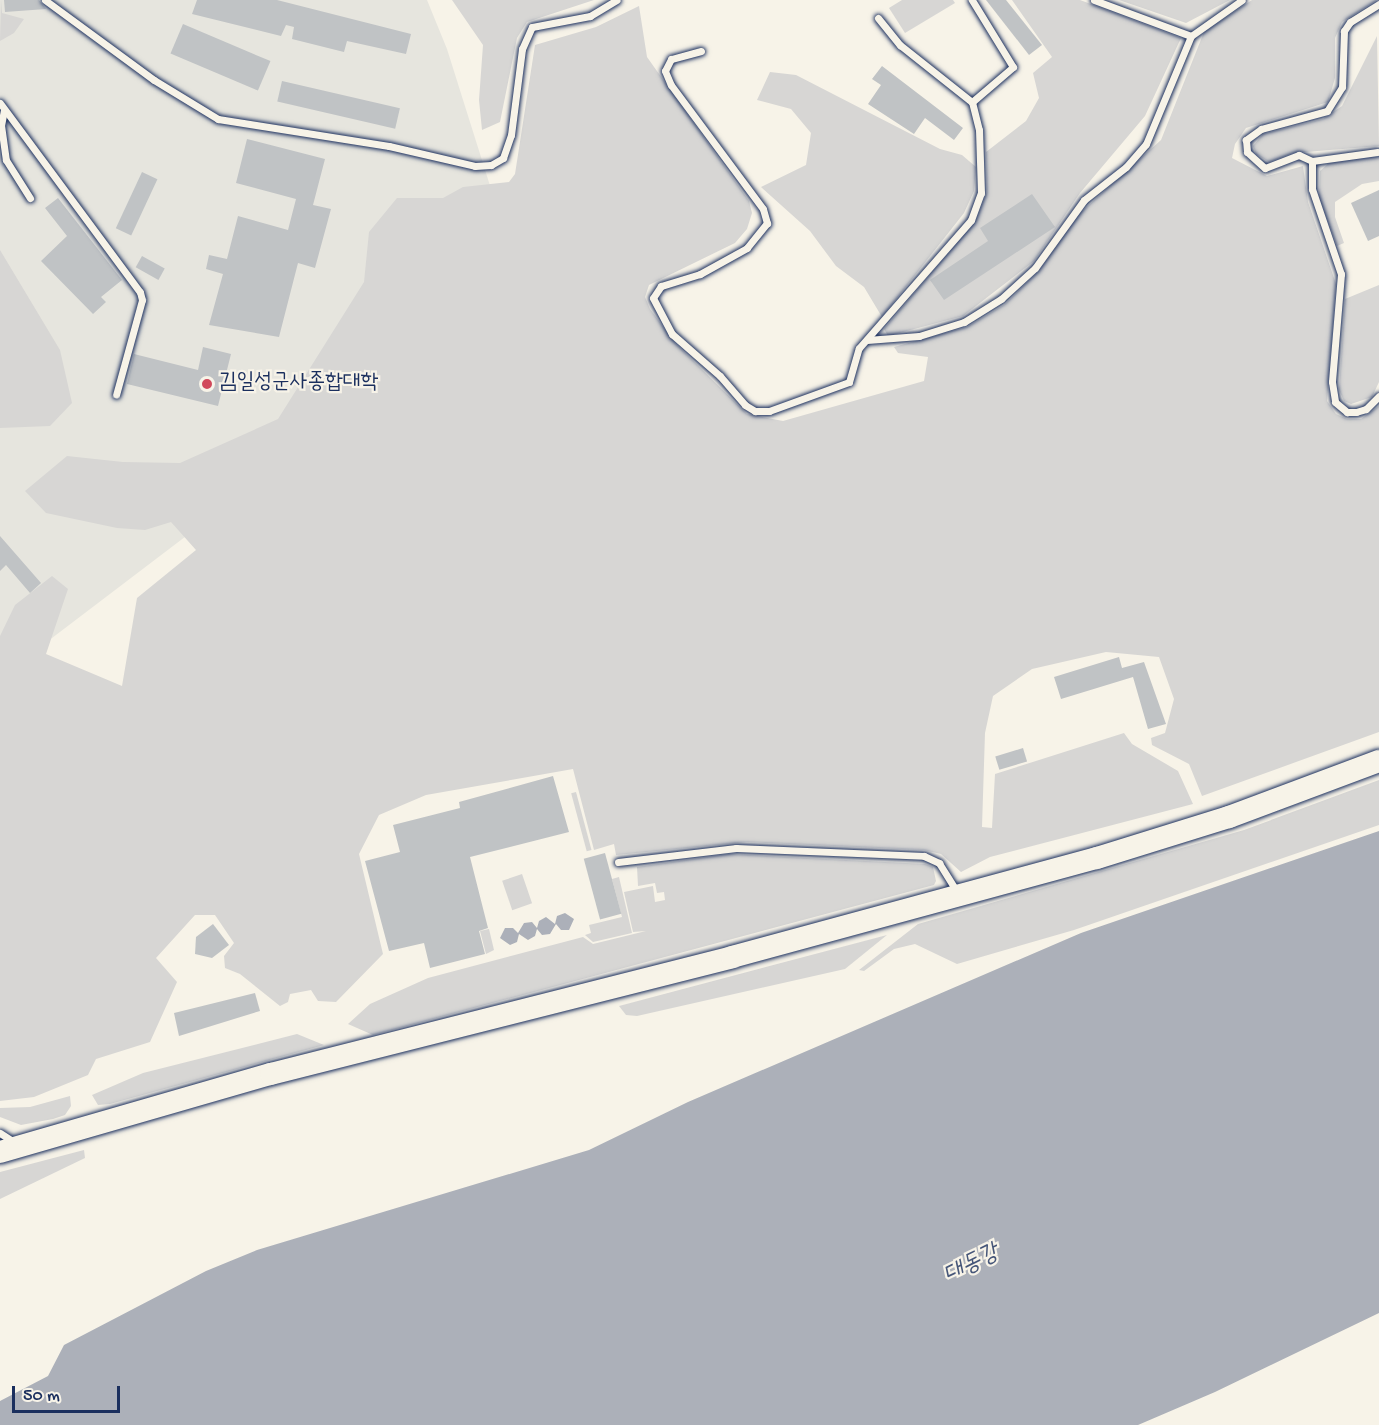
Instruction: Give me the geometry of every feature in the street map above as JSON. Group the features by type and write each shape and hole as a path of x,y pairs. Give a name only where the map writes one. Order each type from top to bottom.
{"highway":[{"path":"10,1149 271,1074 959,896 1228,817 1379,760"}],"lane":[{"path":"45,0 154,80 218,119 389,146 475,166 491,165 503,158 511,135 522,49 532,27 590,16 617,0"},
{"path":"972,0 1013,67 972,102"},
{"path":"1094,0 1191,36"},
{"path":"867,340 919,336 964,322 1001,299 1035,268 1084,200 1126,167 1146,144 1191,36 1242,0"},
{"path":"1377,152 1312,161 1299,155 1265,168 1247,152 1246,140 1260,129 1327,111 1335,102 1342,87 1344,31 1350,21 1379,4"},
{"path":"701,51 671,59 665,71 671,85 763,209 766,223 747,248 700,274 661,286 653,298 658,314 672,334 720,376 745,405 755,411 769,411 849,382 859,348 970,220 981,193 979,130 972,102 900,45 878,18"},
{"path":"0,103 140,292 142,300 116,395"},
{"path":"4,110 1,125 6,160 30,198"},
{"path":"1312,161 1312,189 1341,274 1332,382 1335,402 1347,412 1356,412 1379,396"},
{"path":"618,862 736,848 924,856 939,863 959,896"},
{"path":"0,1132 10,1149"}],"shaded area":[{"name":"김일성군사종합대학","path":"0,0 427,0 447,49 531,316 298,451 52,638 0,660"},
{"path":"1,0 2,13 24,19 14,33 0,41"},
{"path":"452,0 594,0 527,22 517,38 500,122 482,130 479,100 483,45"},
{"path":"902,0 953,0 955,3 905,33 889,8"},
{"path":"1012,0 1080,0 1181,38 1145,116 1080,193 1034,261 963,316 888,336 884,329 976,220 987,192 986,152 1026,121 1039,98 1033,73 1052,57"},
{"path":"1119,0 1230,0 1186,23"},
{"path":"1252,0 1377,0 1342,22 1335,38 1335,78 1328,102 1246,128 1235,144 1232,158 1267,176 1303,166 1308,202 1336,284 1327,401 1336,414 1347,419 1361,419 1379,406 1379,732 1202,796 1189,764 1152,745 1151,738 1165,733 1174,699 1159,657 1106,652 1032,669 993,696 985,733 982,827 992,828 995,774 1124,733 1132,744 1178,771 1193,804 990,857 961,872 941,854 924,850 747,842 616,855 614,844 594,850 573,769 426,795 379,815 359,854 383,954 336,1002 318,1001 311,990 290,994 288,1002 280,1006 240,974 225,968 224,956 234,943 215,915 195,915 156,958 177,982 150,1042 96,1059 88,1075 34,1097 0,1101 0,636 15,605 52,576 68,589 46,654 122,686 137,598 196,550 171,522 145,530 117,528 46,513 25,491 67,456 123,462 180,463 278,419 364,282 369,232 397,198 443,198 463,187 509,182 515,174 535,45 596,27 639,6 647,57 749,201 752,213 747,229 735,243 649,285 645,297 650,309 675,343 747,414 783,421 924,381 928,357 898,353 894,347 967,327 1004,305 1038,272 1078,215 1161,140 1204,32"},
{"path":"1377,36 1379,146 1293,153 1269,162 1256,154 1253,146 1263,134 1323,119 1342,106"},
{"path":"770,72 796,75 940,149 962,155 976,167 974,191 964,213 882,317 864,287 836,266 810,231 761,187 806,165 811,133 791,109 757,100"},
{"path":"1379,156 1379,181 1362,184 1335,202 1335,217 1344,243 1337,246 1319,197 1320,171 1329,163"},
{"path":"0,250 60,350 72,403 50,426 0,428"},
{"path":"1379,285 1379,382 1372,397 1351,404 1344,401 1339,390 1345,299"},
{"path":"1379,780 1379,825 1074,930 957,964 915,944 894,949 864,971 859,970 918,924 1244,830"},
{"path":"576,792 592,850 587,851 571,793"},
{"path":"729,854 925,864 933,867 936,881 934,885 373,1035 348,1024 370,1004 428,978 583,937 593,944 646,931 633,932 624,892 653,886 655,902 665,900 664,892 657,893 655,883 638,886 637,867"},
{"path":"522,874 532,903 512,910 502,881"},
{"path":"619,877 632,933 593,942 585,935 591,933 589,925 622,917 612,879"},
{"path":"489,929 494,950 486,954 480,931"},
{"path":"887,935 845,969 637,1016 626,1015 619,1006"},
{"path":"297,1034 324,1045 110,1104 98,1105 92,1095 143,1073"},
{"path":"70,1096 71,1106 65,1115 53,1119 21,1125 0,1117 0,1108 30,1107"},
{"path":"84,1150 85,1158 0,1199 0,1172"}],"water":[{"name":"대동강","path":"1379,831 1379,1313 1215,1392 1138,1425 0,1425 0,1401 48,1376 64,1345 206,1271 257,1250 589,1150 688,1102 1081,933"},
{"path":"565,913 574,919 569,930 561,930 556,924 550,934 542,935 537,929 535,936 528,940 519,934 517,942 510,945 500,938 505,928 513,928 518,933 524,923 532,922 537,928 539,921 546,917 555,924 557,916"}],"building":[{"path":"4,0 39,0 46,9 5,12"},
{"path":"197,0 277,0 411,34 406,54 347,41 344,52 292,39 294,27 286,25 281,36 192,14"},
{"path":"986,0 1006,0 1042,45 1029,55"},
{"path":"183,24 270,61 258,91 170,53"},
{"path":"882,66 963,128 954,140 925,118 914,134 868,104 881,85 872,79"},
{"path":"282,81 400,108 395,129 277,101"},
{"path":"247,139 325,159 313,205 331,209 315,268 298,263 279,337 209,325 223,274 206,269 209,255 227,259 238,216 288,230 296,199 236,183"},
{"path":"142,172 157,179 131,235 116,228"},
{"path":"1379,190 1379,236 1368,241 1351,203"},
{"path":"1032,194 1055,227 944,300 930,280 988,241 980,228"},
{"path":"58,198 122,280 101,297 106,302 93,314 41,261 67,236 45,208"},
{"path":"142,256 165,269 158,280 136,267"},
{"path":"203,347 231,354 218,406 127,384 134,354 198,370"},
{"path":"0,536 41,583 30,593 6,565 0,571"},
{"path":"1119,657 1122,668 1144,662 1166,724 1148,729 1133,677 1061,699 1054,677"},
{"path":"1023,748 1027,761 999,770 995,756"},
{"path":"553,776 569,832 470,857 488,928 479,931 485,954 430,968 424,943 389,951 365,861 400,852 393,825 460,808 459,802"},
{"path":"605,853 621,914 600,920 584,859"},
{"path":"213,924 229,945 212,958 195,954 196,937"},
{"path":"255,993 260,1011 179,1036 174,1013"}],"place":[{"name":"김일성군사종합대학","path":"207,384"}]}
